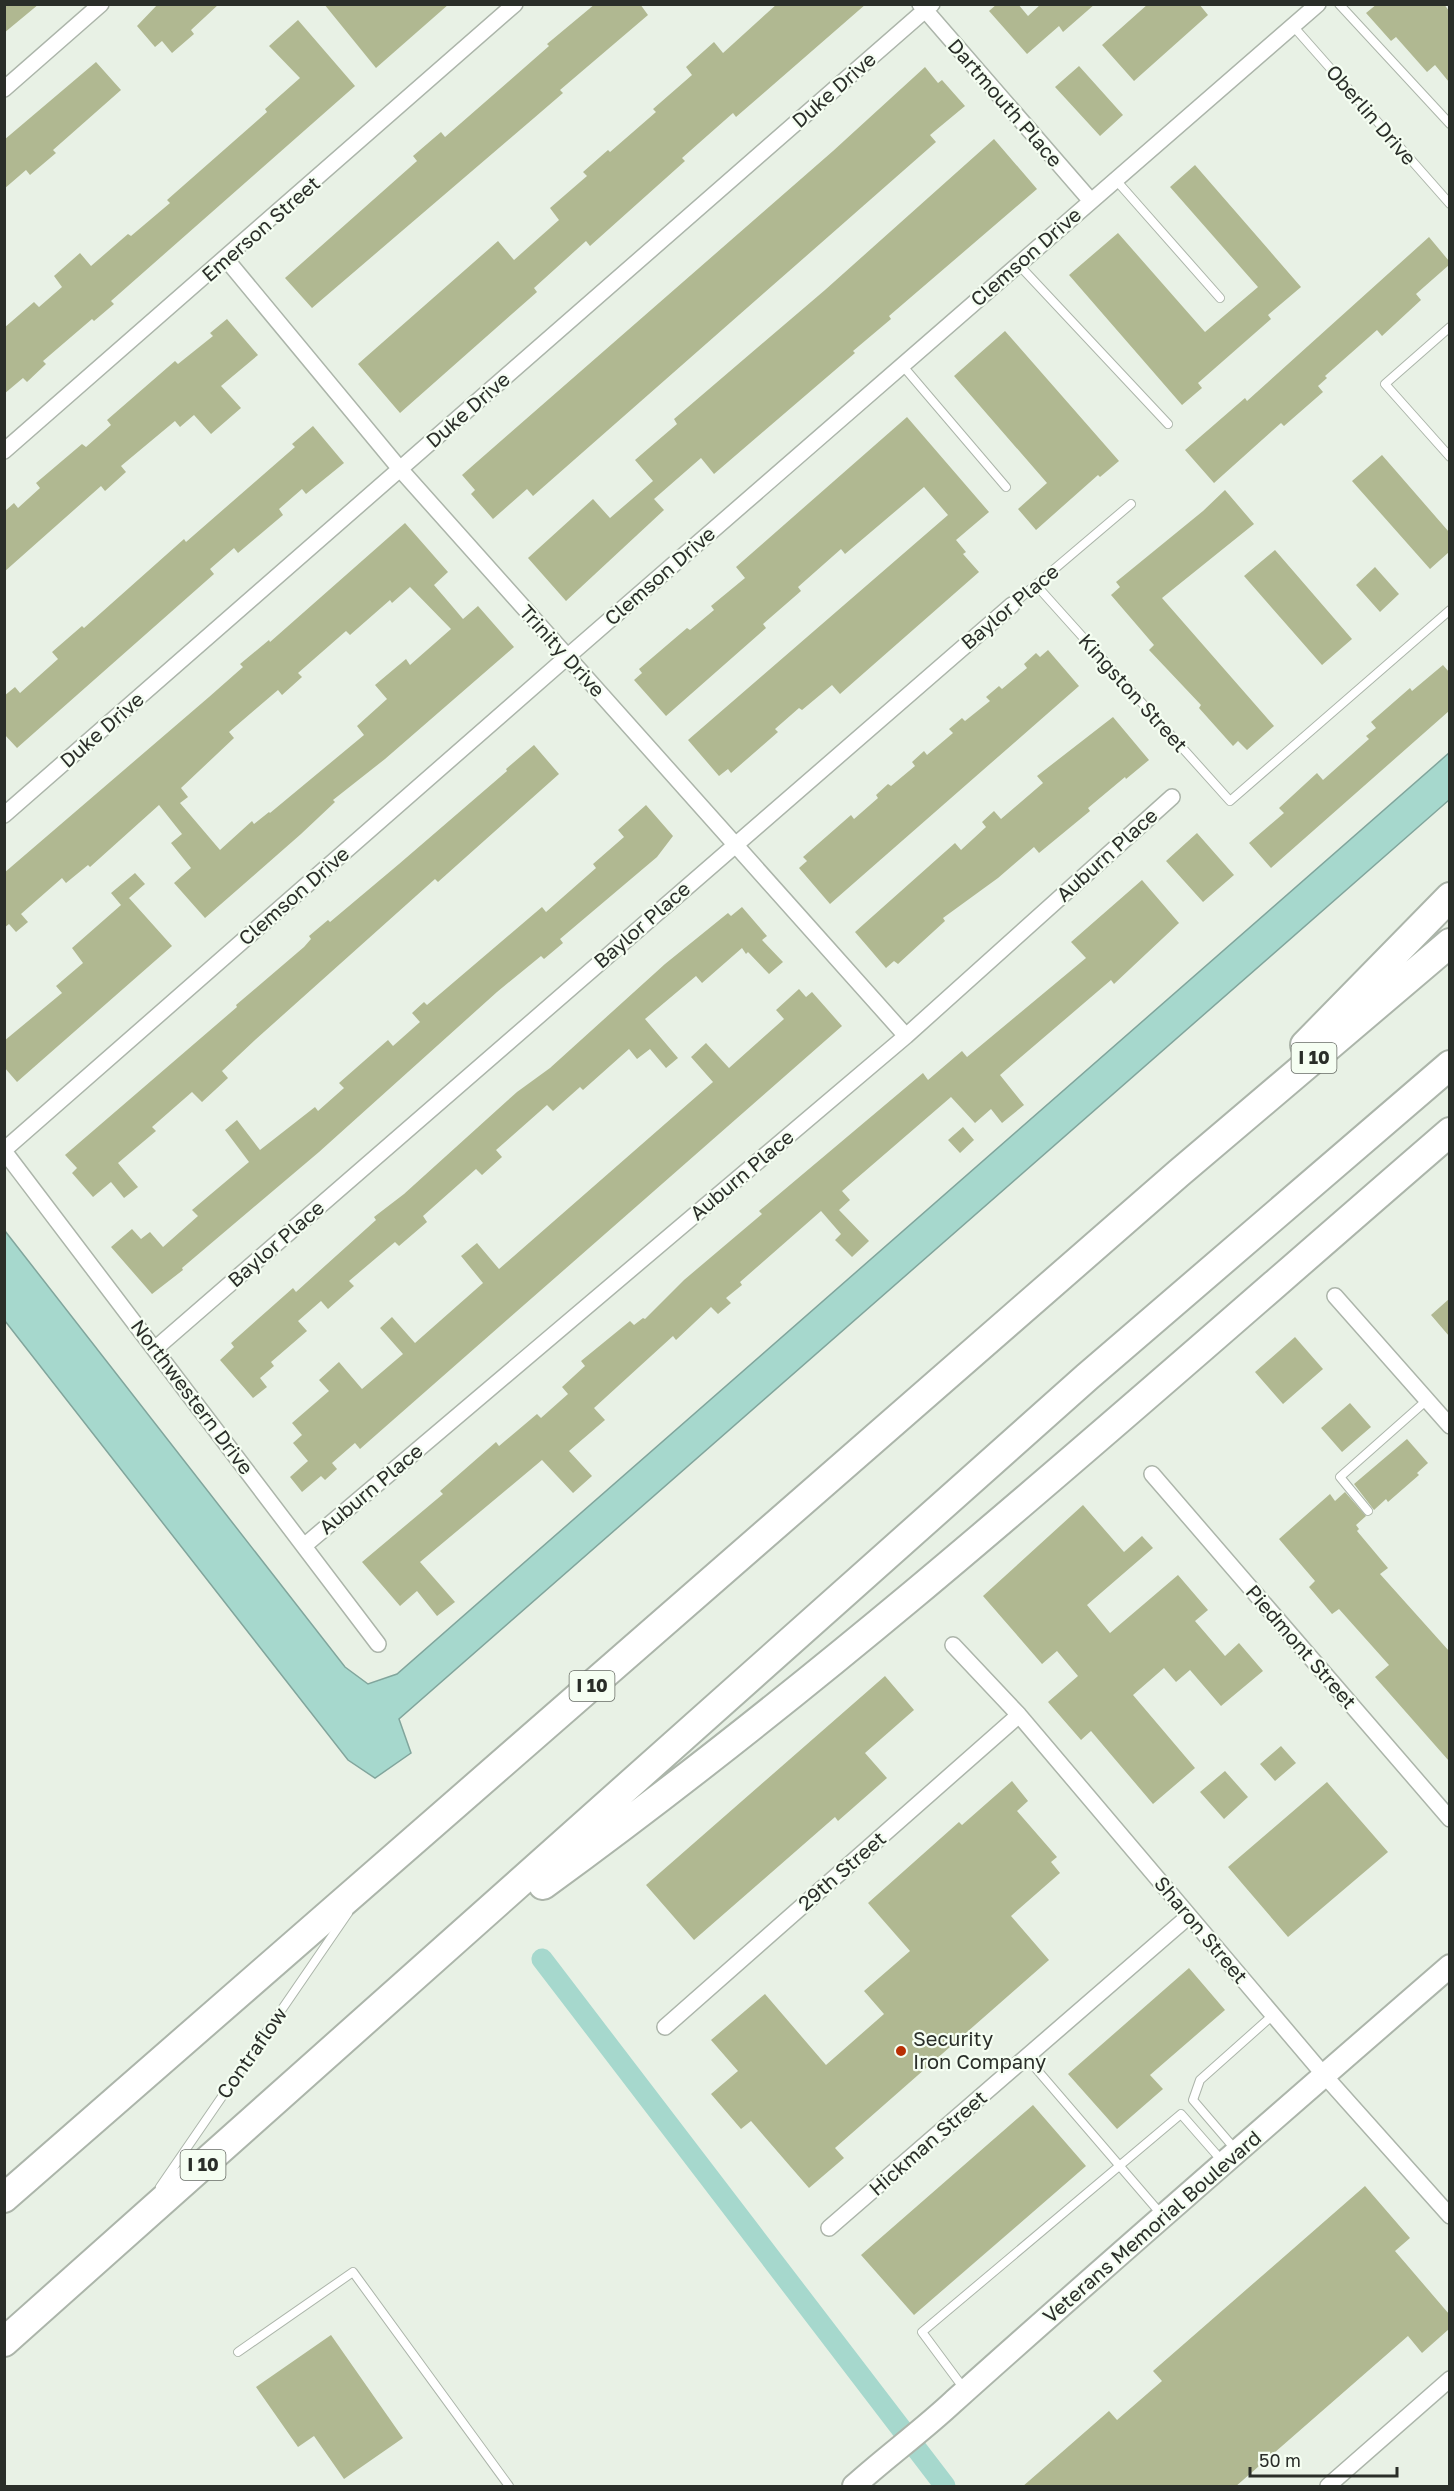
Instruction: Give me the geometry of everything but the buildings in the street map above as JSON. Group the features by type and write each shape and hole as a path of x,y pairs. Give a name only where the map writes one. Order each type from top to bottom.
{"highway":[{"path":"1179,1173 1449,897"},
{"name":"I 10","path":"4,2198 1179,1173 1449,944"},
{"name":"I 10","path":"4,2342 1087,1377 1449,1065"},
{"path":"401,1989 696,1772 893,1612 1449,1132"}],"street":[{"path":"4,89 101,4"},
{"name":"Emerson Street","path":"4,451 515,4"},
{"name":"Clemson Drive","path":"4,1151 567,657 1318,4"},
{"name":"Dartmouth Place","path":"925,6 1091,201"},
{"name":"Duke Drive","path":"4,815 925,6"},
{"name":"Trinity Drive","path":"226,259 400,469 906,1036"},
{"name":"Baylor Place","path":"156,1348 1012,605"},
{"name":"Auburn Place","path":"304,1546 906,1036 1172,797"},
{"name":"Northwestern Drive","path":"4,1151 156,1348 378,1644"},
{"path":"1335,1296 1449,1426"},
{"name":"Piedmont Street","path":"1152,1474 1449,1819"},
{"name":"Sharon Street","path":"953,1645 1019,1715 1324,2075 1449,2216"},
{"name":"29th Street","path":"665,2027 1019,1715"},
{"name":"Hickman Street","path":"830,2228 1189,1916"},
{"name":"Veterans Memorial Boulevard","path":"862,2479 942,2412 1162,2216 1232,2158 1449,1966"},
{"path":"1328,2487 1449,2379"}],"lane":[{"path":"1339,4 1449,124"},
{"name":"Oberlin Drive","path":"1293,26 1449,204"},
{"path":"1115,180 1220,298"},
{"path":"1018,264 1168,424"},
{"path":"1449,327 1385,384 1449,457"},
{"path":"902,365 1006,487"},
{"name":"Baylor Place","path":"1012,605 1131,504"},
{"name":"Kingston Street","path":"1036,585 1230,801 1449,610"},
{"path":"1368,1511 1340,1477 1427,1400"},
{"name":"Contraflow","path":"132,2228 373,1877"},
{"path":"1232,2158 1193,2100 1200,2080 1273,2015"},
{"path":"1026,2057 1122,2166 1162,2216"},
{"path":"965,2391 922,2332 1181,2114 1232,2158"},
{"path":"238,2352 353,2272 509,2487"}],"water":[{"path":"1449,753 1449,800 399,1719 411,1753 375,1778 348,1760 5,1321 5,1231 345,1667 368,1684 397,1674"}],"waterway":[{"path":"542,1959 945,2486"}],"place":[{"name":"Security Iron Company","path":"901,2051"}]}
